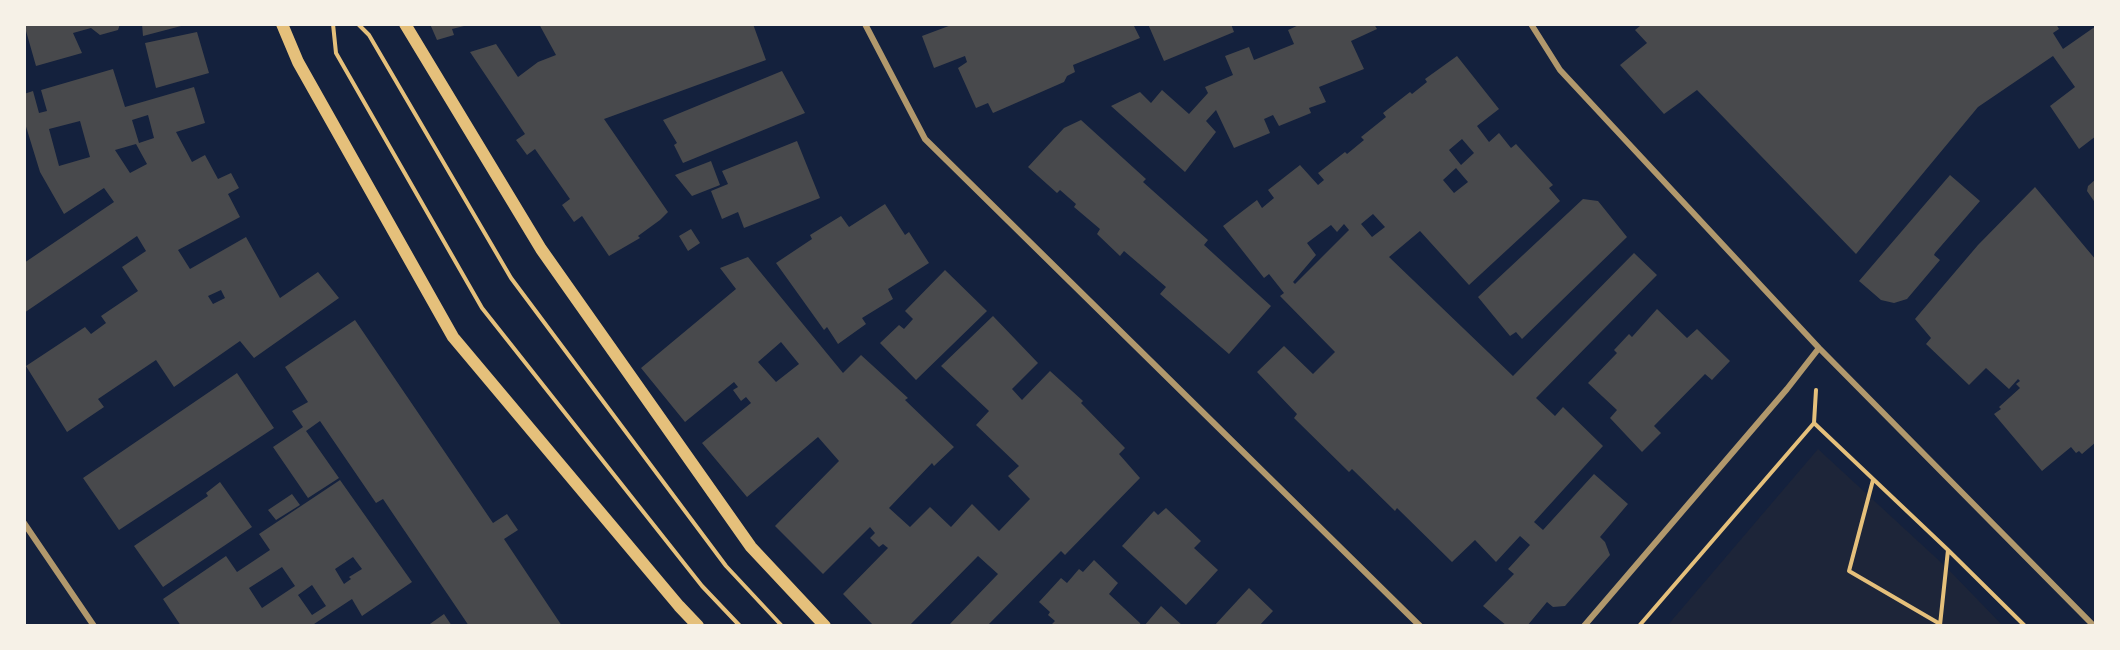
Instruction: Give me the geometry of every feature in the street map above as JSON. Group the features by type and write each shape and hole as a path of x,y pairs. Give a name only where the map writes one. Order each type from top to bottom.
{"main road":[{"path":"282,24 298,62 453,337 671,597 698,626"},
{"path":"405,24 541,249 751,547 825,626"}],"street":[{"path":"865,24 925,139 1420,626"},
{"path":"1531,24 1560,70 1819,348 2094,626"},
{"path":"1584,626 1787,389 1819,348"},
{"path":"24,523 94,626"}],"path":[{"path":"333,24 336,53 482,308 702,586 740,626"},
{"path":"358,24 369,35 512,278 726,566 782,626"},
{"path":"1639,626 1814,423 2025,626"},
{"path":"1873,480 1850,571 1940,625 1948,550"}],"shaded area":[{"path":"1818,449 1946,567 2003,626 1667,626"}],"building":[{"path":"24,24 120,24 118,30 100,35 91,28 73,33 82,53 36,66"},
{"path":"142,24 185,24 185,25 143,36"},
{"path":"430,24 468,25 452,29 454,35 437,40"},
{"path":"539,24 753,24 766,60 604,119 668,212 638,236 640,238 609,256 582,216 574,222 562,205 570,199 535,149 527,155 516,140 525,134 470,52 496,44 518,77 538,62 556,55"},
{"path":"954,24 1133,24 1140,38 1073,65 1075,72 1067,76 1064,82 993,113 988,103 976,108 958,68 967,62 965,56 934,68 922,36"},
{"path":"1148,24 1231,24 1234,32 1164,61"},
{"path":"1301,24 1374,24 1377,29 1351,41 1364,69 1319,87 1326,102 1309,108 1311,113 1279,126 1273,115 1264,119 1270,133 1234,148 1216,110 1206,121 1216,132 1185,172 1111,106 1140,92 1151,103 1162,90 1189,114 1208,93 1205,87 1233,75 1225,56 1249,47 1254,60 1294,44 1288,30"},
{"path":"1638,24 2056,24 2059,29 2053,33 2063,49 2096,26 2096,136 2079,149 2050,106 2075,87 2053,56 1978,107 1856,254 1697,90 1664,114 1620,65 1647,43 1635,30 1640,26"},
{"path":"197,32 209,73 156,88 145,43"},
{"path":"1457,56 1499,109 1477,126 1489,142 1499,133 1511,148 1516,144 1553,185 1549,188 1560,201 1469,285 1420,231 1389,257 1513,376 1634,253 1657,275 1536,398 1555,416 1563,407 1603,446 1534,522 1543,530 1594,474 1628,504 1600,537 1605,542 1610,555 1565,606 1553,607 1547,602 1527,626 1507,626 1483,606 1514,574 1508,569 1530,545 1520,536 1496,562 1475,540 1452,562 1397,508 1395,511 1352,469 1349,472 1294,418 1297,414 1257,372 1284,346 1313,374 1335,352 1280,296 1284,293 1269,274 1264,278 1223,226 1257,200 1262,208 1274,198 1268,190 1300,165 1318,185 1324,180 1318,173 1364,140 1361,137 1386,117 1383,113 1427,82 1425,79","holes":["1462,139 1474,153 1461,165 1449,150","1456,168 1468,182 1454,193 1443,180","1373,214 1385,227 1372,237 1361,224","1344,224 1349,230 1295,284 1293,282 1316,255 1307,243 1331,225 1337,232"]},
{"path":"113,69 125,107 194,87 205,123 176,132 192,162 205,155 218,179 231,173 239,188 228,194 240,217 178,250 190,269 246,237 280,298 318,272 339,298 254,358 240,341 174,387 156,360 98,399 104,407 67,432 26,366 85,327 91,334 106,323 101,316 138,291 122,267 146,251 137,236 24,313 24,263 114,202 104,188 64,214 40,172 24,120 24,94 33,91 39,113 47,111 41,90","holes":["148,115 154,138 139,143 132,120","80,121 90,157 59,166 49,129","136,144 147,164 130,173 115,150","221,290 225,298 213,304 208,296"]},
{"path":"782,71 805,113 683,163 674,145 677,143 663,120"},
{"path":"1081,120 1146,179 1143,182 1208,240 1204,245 1271,306 1229,354 1160,294 1166,287 1124,251 1120,256 1097,234 1100,229 1074,207 1076,204 1060,190 1057,193 1028,167 1064,128"},
{"path":"797,141 820,198 744,228 738,212 722,219 711,191 728,184 722,171"},
{"path":"711,161 720,185 692,196 675,175"},
{"path":"1950,175 1980,201 1935,253 1934,255 1940,260 1907,299 1894,303 1881,300 1859,281"},
{"path":"2096,179 2096,204 2087,191 2088,186"},
{"path":"2035,187 2096,260 2096,442 2082,454 2079,451 2076,453 2071,447 2042,471 1994,414 2020,388 2016,384 2020,381 2018,379 2009,389 1986,368 1969,385 1926,344 1931,338 1915,319 1978,245"},
{"path":"1583,199 1598,201 1627,237 1522,339 1516,332 1510,336 1478,297"},
{"path":"885,204 905,235 909,232 929,263 888,289 893,299 862,318 866,324 838,344 827,327 824,330 776,263 812,239 810,235 841,216 849,227"},
{"path":"691,229 700,243 688,251 679,236"},
{"path":"748,257 843,373 861,355 908,398 905,400 954,447 934,466 932,463 889,508 910,527 930,507 951,527 972,504 999,531 1030,499 1008,476 1019,466 976,425 989,411 941,366 993,316 1038,363 1012,389 1022,400 1050,371 1083,401 1081,403 1125,448 1119,454 1140,478 1065,555 1061,551 987,626 948,626 998,574 978,556 909,626 874,626 843,594 888,548 883,544 879,547 870,538 875,533 870,527 823,574 775,526 839,461 818,437 747,497 702,443 751,403 746,397 741,401 733,390 738,387 734,382 685,422 641,368 736,289 720,268","holes":["781,342 799,364 776,382 758,362"]},
{"path":"945,270 987,311 916,380 880,343 899,325 904,329 913,319 905,311"},
{"path":"1657,309 1687,338 1697,329 1730,361 1712,380 1705,374 1654,426 1661,433 1642,452 1610,418 1617,410 1588,383 1617,353 1614,350 1629,334 1632,337"},
{"path":"355,320 493,523 507,514 518,530 504,539 562,626 469,626 383,499 376,503 320,421 306,431 339,478 308,498 273,447 303,427 292,411 308,402 285,367"},
{"path":"237,373 274,428 119,530 83,478"},
{"path":"340,480 412,582 362,616 352,599 311,626 181,626 163,599 226,556 237,572 270,550 259,534","holes":["353,557 362,569 349,577 351,579 344,584 335,569","282,567 295,586 262,608 249,588","312,585 326,606 312,615 298,595"]},
{"path":"220,482 252,527 163,587 134,546 208,496 206,493"},
{"path":"292,494 300,505 276,520 268,510"},
{"path":"1166,508 1201,541 1194,548 1218,570 1186,605 1122,546 1154,511 1158,515"},
{"path":"1094,560 1118,583 1109,594 1141,626 1050,626 1055,621 1048,615 1050,612 1039,602 1061,578 1067,583 1079,569 1083,572"},
{"path":"1249,588 1273,611 1259,626 1214,626"},
{"path":"1161,606 1183,626 1144,626"},
{"path":"444,614 452,626 427,626"}]}
